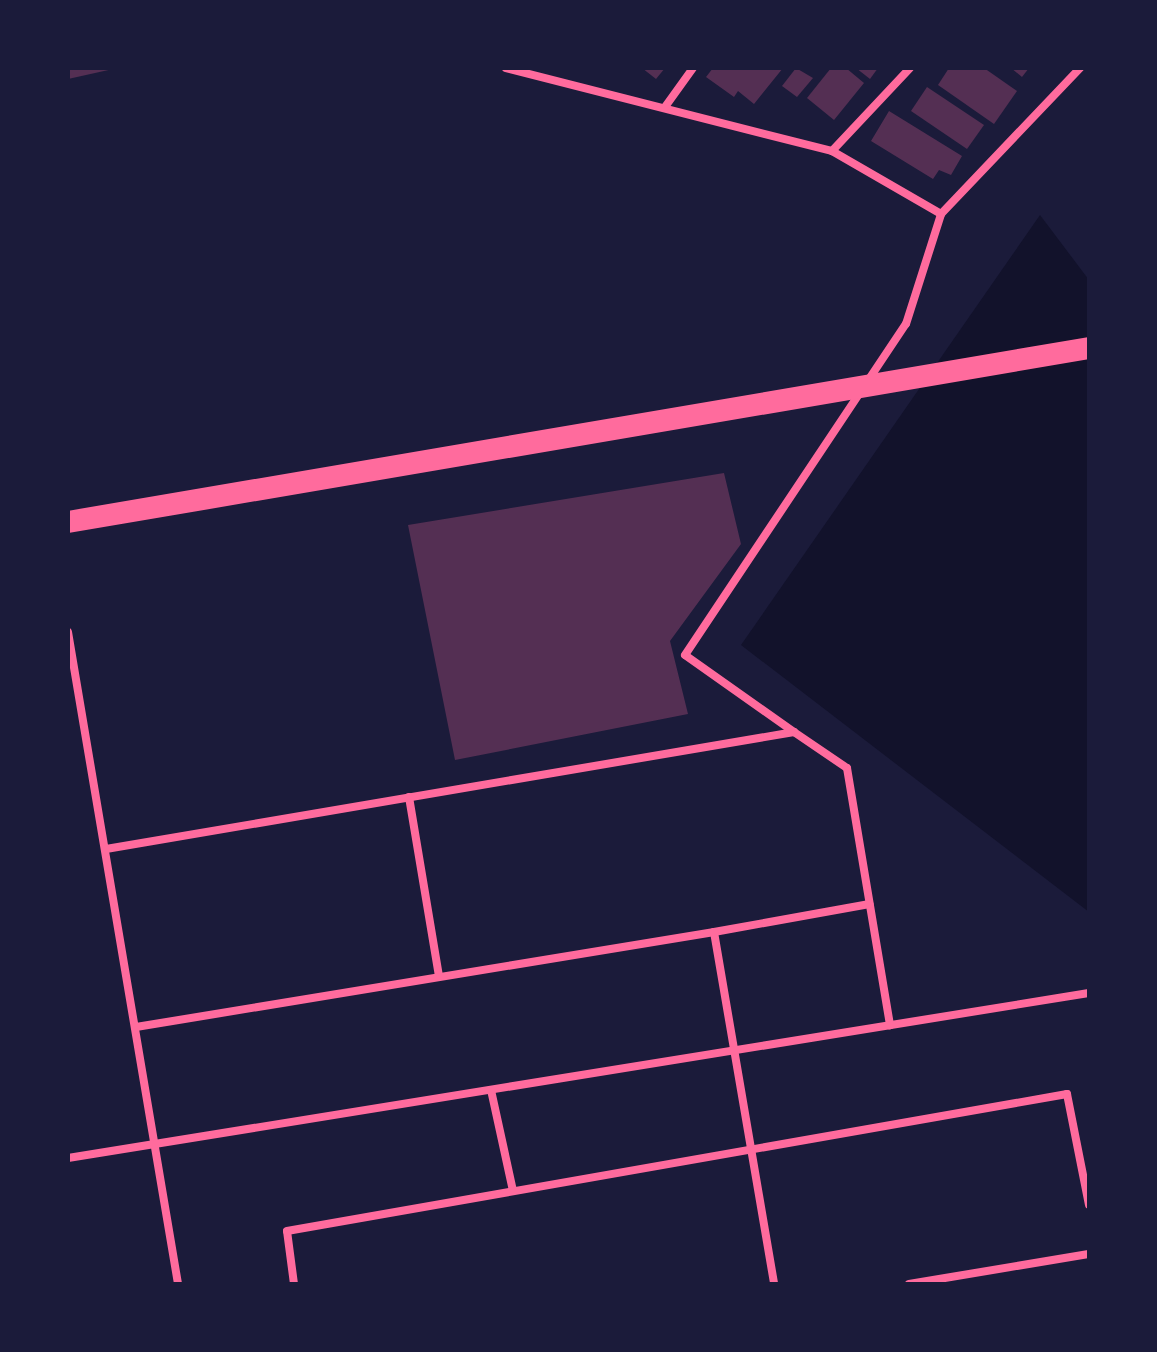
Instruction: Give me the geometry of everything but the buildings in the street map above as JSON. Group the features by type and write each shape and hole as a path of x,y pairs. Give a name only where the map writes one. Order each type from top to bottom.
{"highway":[{"path":"68,522 1089,348"}],"street":[{"path":"506,68 832,151 941,214"},
{"path":"665,107 693,68"},
{"path":"832,151 910,68"},
{"path":"890,1025 847,768 685,655 906,324 941,214 1080,68"},
{"path":"68,632 178,1284"},
{"path":"106,849 794,732"},
{"path":"409,797 439,977"},
{"path":"136,1027 870,904"},
{"path":"714,932 774,1284"},
{"path":"68,1158 1089,993"},
{"path":"491,1090 513,1191"},
{"path":"294,1284 287,1231 1067,1094 1089,1205"},
{"path":"909,1284 1089,1254"}],"shaded area":[{"path":"1040,215 1089,280 1089,912 741,645"}]}
